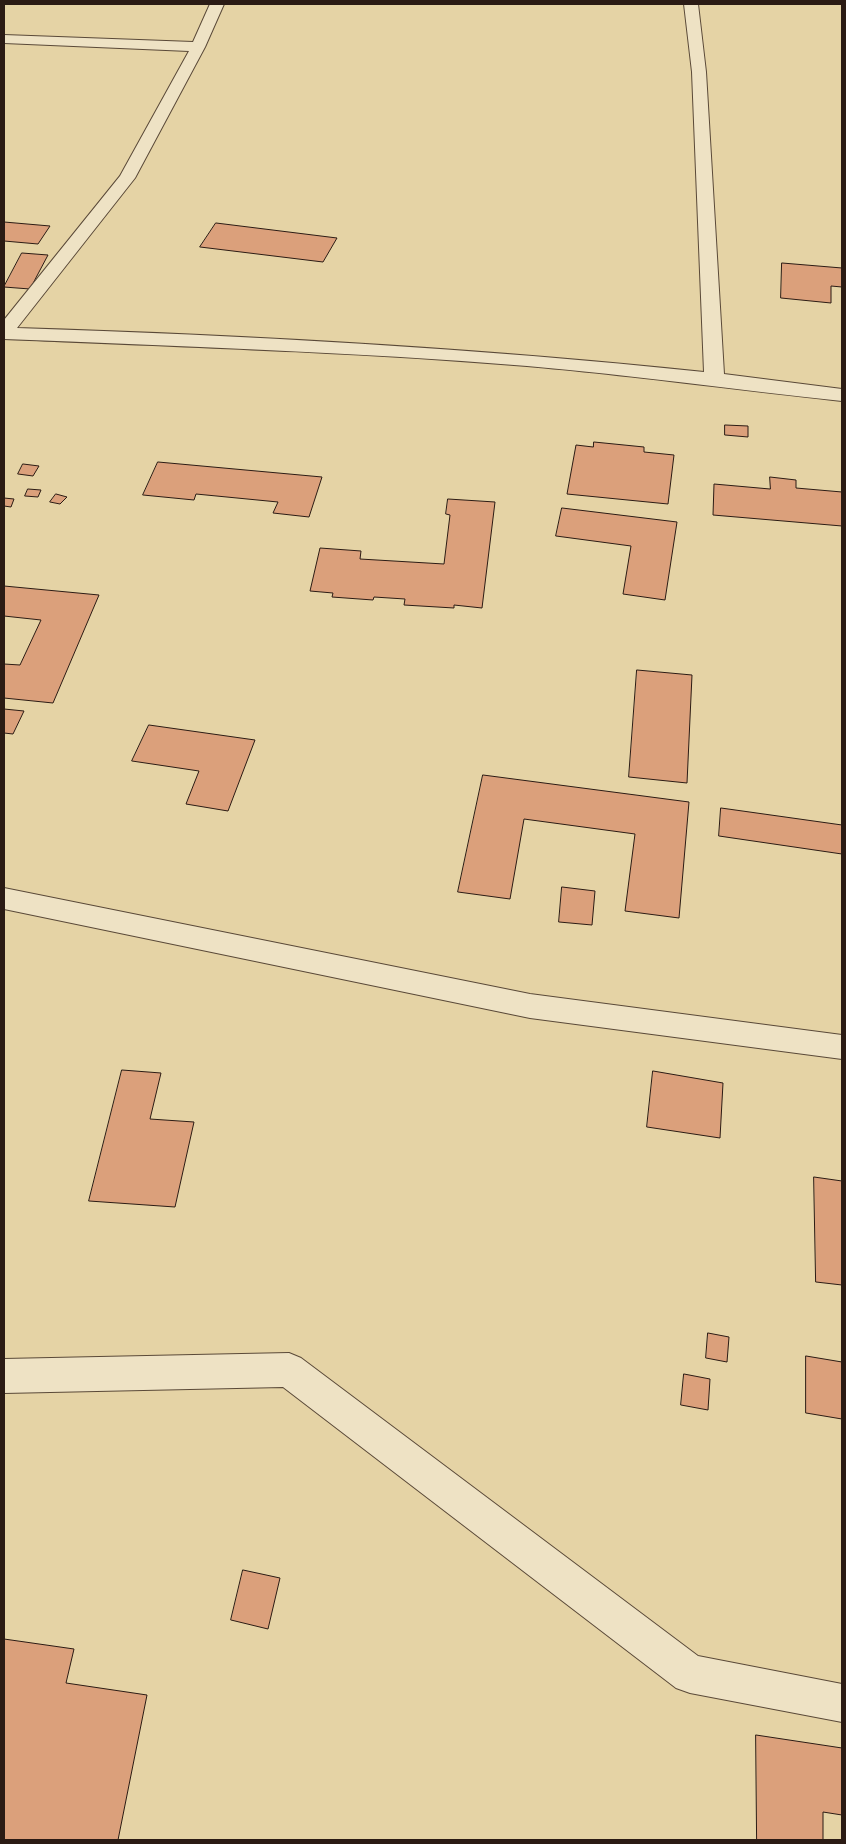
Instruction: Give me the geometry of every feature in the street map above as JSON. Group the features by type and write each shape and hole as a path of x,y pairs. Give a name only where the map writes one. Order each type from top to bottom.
{"street":[{"path":"4,333 127,178 198,47 217,4"},
{"path":"691,4 699,72 714,378"},
{"path":"4,39 198,47"},
{"path":"4,333 226,340 458,355 714,378 842,395"},
{"path":"4,898 530,1006 842,1047"},
{"path":"4,1376 288,1370 690,1674 842,1703"}],"building":[{"path":"4,222 50,226 38,244 4,241"},
{"path":"216,223 337,238 323,262 200,247"},
{"path":"22,253 48,255 30,289 4,287"},
{"path":"782,263 842,268 842,287 831,286 831,303 781,298"},
{"path":"725,425 748,426 748,437 725,435"},
{"path":"594,442 644,447 644,452 674,455 668,504 567,494 576,445 593,447"},
{"path":"158,462 322,477 309,517 273,513 278,502 196,494 194,500 143,495"},
{"path":"23,464 39,466 33,476 18,474"},
{"path":"770,477 796,480 796,488 842,492 842,526 713,515 714,484 770,489"},
{"path":"28,489 41,490 38,497 25,496"},
{"path":"56,494 67,497 60,504 50,502"},
{"path":"4,498 14,499 11,507 4,506"},
{"path":"448,499 495,502 482,608 454,605 454,608 404,605 405,599 374,597 373,600 332,597 333,593 310,591 320,548 361,551 360,559 444,564 450,515 446,514"},
{"path":"562,508 677,522 665,600 623,594 631,546 556,536"},
{"path":"4,586 99,595 53,703 4,698 4,664 20,665 41,620 4,616"},
{"path":"637,670 692,675 687,783 629,777"},
{"path":"4,709 24,711 13,734 4,733"},
{"path":"149,725 255,740 228,811 186,804 199,771 132,761"},
{"path":"483,775 689,802 679,918 625,911 635,834 524,819 510,899 458,892"},
{"path":"721,808 842,825 842,854 719,836"},
{"path":"562,887 595,891 592,925 559,922"},
{"path":"122,1070 161,1073 150,1119 194,1122 175,1207 89,1201"},
{"path":"653,1071 723,1083 720,1138 647,1127"},
{"path":"814,1177 842,1181 842,1285 816,1282"},
{"path":"708,1333 729,1337 727,1362 706,1358"},
{"path":"806,1356 842,1362 842,1419 806,1413"},
{"path":"684,1374 710,1379 708,1410 681,1405"},
{"path":"243,1570 280,1578 268,1629 231,1620"},
{"path":"4,1639 74,1649 66,1683 147,1695 118,1840 4,1840"},
{"path":"756,1735 842,1748 842,1815 823,1812 823,1840 757,1840"}]}
